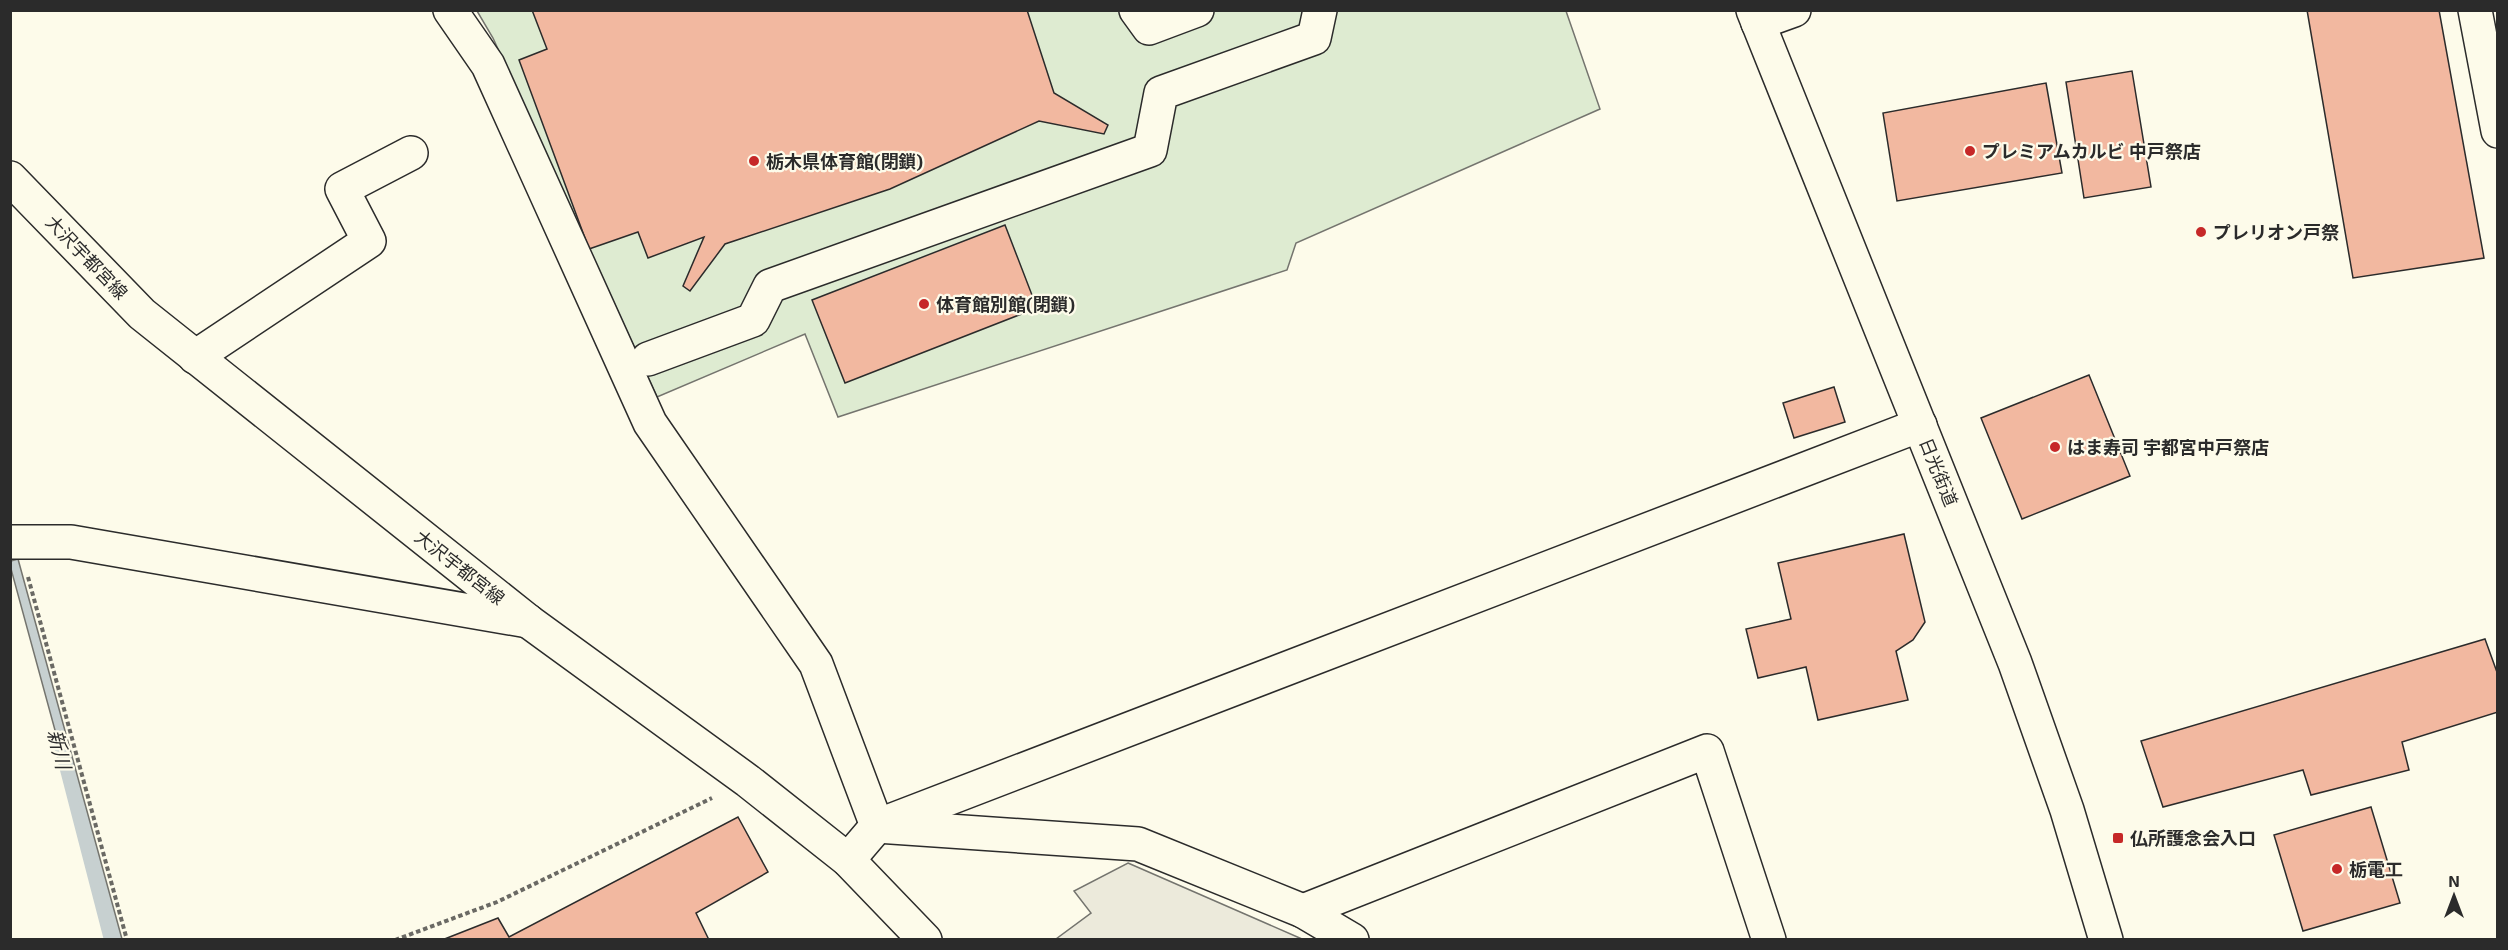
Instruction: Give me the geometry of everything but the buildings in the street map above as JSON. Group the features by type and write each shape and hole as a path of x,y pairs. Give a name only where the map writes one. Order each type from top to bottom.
{"main road":[{"path":"450,10 489,65 650,423 816,664 878,826"},
{"path":"1136,10 1149,28 1197,10"},
{"path":"648,358 753,320 770,286 1150,150 1161,93 1314,38 1320,10"},
{"path":"1756,17 1794,10"},
{"path":"2475,10 2498,131"},
{"name":"日光街道","path":"1756,17 2039,728 2067,810 2106,939"},
{"path":"195,357 369,241 342,189 411,153"},
{"name":"大沢宇都宮線","path":"10,178 142,314 528,621 748,781 848,860 924,939"},
{"path":"848,860 878,826 1920,425"},
{"path":"14,542 71,542 528,621"},
{"path":"1303,911 1707,751 1770,939"},
{"path":"878,826 1138,844 1303,911 1352,939"}],"path":[{"path":"14,542 127,939"},
{"path":"395,939 497,902 748,781"}],"green space":[{"path":"477,11 1566,11 1600,109 1296,243 1287,270 838,417 805,334 657,397 493,38"}],"shaded area":[{"path":"18,559 122,939 112,939 11,569 11,561"},
{"path":"1128,863 1302,939 1056,939 1091,913 1074,891"}],"waterway":[{"name":"新川","path":"56,735 109,940"}],"place":[{"name":"プレミアムカルビ 中戸祭店","path":"1970,151"},
{"name":"栃木県体育館(閉鎖)","path":"754,161"},
{"name":"プレリオン戸祭","path":"2201,232"},
{"name":"体育館別館(閉鎖)","path":"924,304"},
{"name":"はま寿司 宇都宮中戸祭店","path":"2055,447"},
{"name":"仏所護念会入口","path":"2118,838"},
{"name":"栃電工","path":"2337,869"}]}
